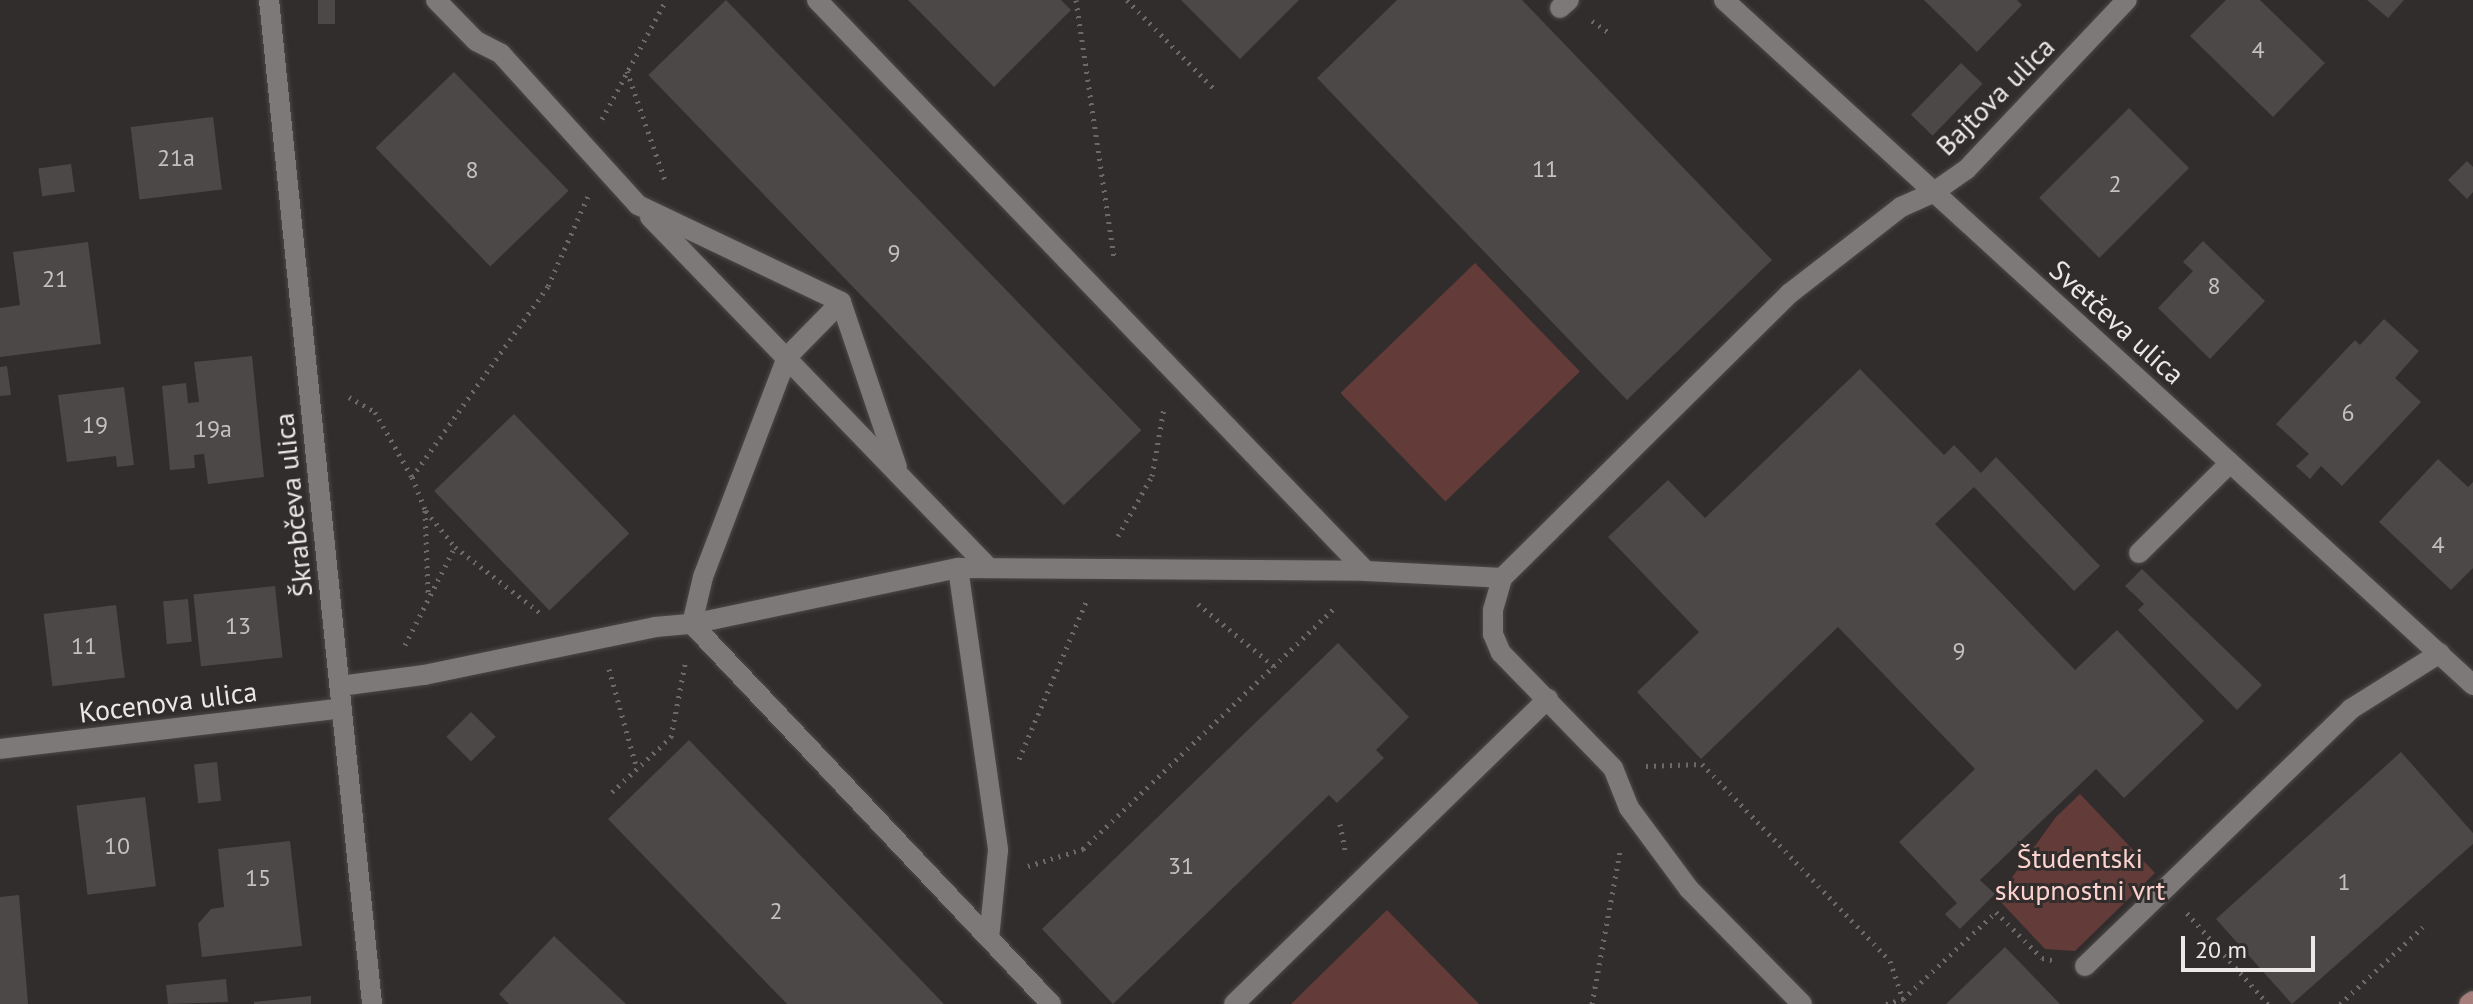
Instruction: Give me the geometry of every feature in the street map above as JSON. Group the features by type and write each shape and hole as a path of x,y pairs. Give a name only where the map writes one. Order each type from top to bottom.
{"street":[{"name":"Škrabčeva ulica","path":"269,0 372,1004"},
{"path":"436,0 476,41 501,54 638,205 989,568"},
{"path":"817,0 1366,571"},
{"name":"Svetčeva ulica","path":"1724,0 2473,685"},
{"name":"Bajtova ulica","path":"1502,578 1789,294 1901,207 1934,192 1966,170 2127,0"},
{"path":"638,205 841,302 900,474"},
{"path":"692,624 703,577 787,357 841,302"},
{"path":"2139,553 2230,463"},
{"path":"340,686 398,679 591,640 692,624 958,568 1153,567 1366,571 1502,578 1493,634 1501,653 1613,768 1629,808 1689,889 1802,1004"},
{"path":"958,568 998,850 989,938"},
{"path":"692,624 1051,1004"},
{"path":"2085,966 2351,709 2440,653"},
{"path":"1234,1004 1548,699"},
{"name":"Kocenova ulica","path":"0,749 342,708"}],"path":[{"path":"585,149 666,0"},
{"path":"1076,0 1123,319"},
{"path":"1127,0 1216,91"},
{"path":"1584,18 1611,34"},
{"path":"627,71 648,144 695,232"},
{"path":"412,477 548,286 601,166"},
{"path":"349,397 375,412 412,477 425,510 455,547 591,640 637,769"},
{"path":"425,510 428,593"},
{"path":"398,679 404,647 428,593 455,547"},
{"path":"1153,567 1275,667"},
{"path":"995,876 1083,849 1275,667 1366,571"},
{"path":"612,792 671,737 692,624"},
{"path":"1613,768 1702,764 1890,961 1903,999"},
{"path":"1592,1004 1629,808"},
{"path":"2166,888 2268,1004"},
{"path":"1886,1004 1903,999 1996,912 2042,958 2085,966"},
{"path":"2340,1004 2423,927"}],"green space":[{"path":"1475,263 1580,372 1445,502 1340,393"},
{"name":"Študentski skupnostni vrt","path":"2080,794 2155,873 2075,951 2045,949 1997,898 2056,817"},
{"path":"1387,910 1479,1004 1291,1004"}],"building":[{"path":"318,0 335,0 335,24 318,24"},
{"path":"726,0 1141,430 1064,505 648,75"},
{"path":"908,0 1061,0 1071,10 994,87"},
{"path":"1181,0 1299,0 1240,59"},
{"path":"1397,0 1522,0 1772,260 1627,400 1317,78"},
{"path":"1924,0 2017,0 2022,5 1977,52"},
{"path":"2226,0 2260,0 2325,63 2273,117 2190,36"},
{"path":"2367,0 2404,0 2388,18"},
{"path":"1961,63 1983,84 1933,136 1911,115"},
{"path":"454,72 569,191 490,266 376,148"},
{"path":"2129,108 2189,168 2099,258 2039,198"},
{"path":"213,117 222,189 140,200 131,127"},
{"path":"2467,161 2473,167 2473,192 2467,199 2448,180"},
{"path":"71,164 75,192 42,196 38,169"},
{"path":"2203,241 2265,301 2210,359 2158,308 2193,271 2183,262"},
{"path":"88,242 101,344 0,357 0,308 20,305 13,252"},
{"path":"2384,319 2419,351 2395,378 2421,402 2342,486 2321,466 2310,479 2296,466 2309,454 2276,424 2355,340 2360,345"},
{"path":"252,356 264,477 208,484 204,454 194,455 195,468 170,470 162,386 186,383 188,403 199,402 194,362"},
{"path":"7,366 11,395 0,396 0,367"},
{"path":"1860,369 1944,455 1954,445 1981,473 1996,457 2100,566 2074,591 1974,487 1935,524 2075,670 2117,630 2204,721 2124,798 2096,769 1980,880 1995,894 1960,929 1945,914 1957,903 1899,842 1975,769 1838,627 1701,759 1637,692 1699,632 1608,537 1668,480 1705,518"},
{"path":"124,387 134,465 117,467 116,456 67,462 58,395"},
{"path":"514,414 629,533 549,611 434,491"},
{"path":"2438,459 2468,487 2473,482 2473,568 2451,590 2379,522"},
{"path":"2142,569 2262,685 2237,710 2138,610 2144,604 2125,586"},
{"path":"275,586 283,658 201,666 193,595"},
{"path":"188,599 192,642 167,644 163,601"},
{"path":"116,605 125,677 52,686 44,614"},
{"path":"1338,643 1409,717 1376,750 1384,758 1337,803 1329,795 1113,1004 1042,929"},
{"path":"471,712 496,737 471,761 446,737"},
{"path":"689,740 944,1004 787,1004 608,819"},
{"path":"2401,752 2473,833 2473,844 2292,1004 2216,919"},
{"path":"217,762 221,801 198,803 194,764"},
{"path":"145,797 156,886 87,895 77,805"},
{"path":"290,841 302,946 202,957 198,924 211,909 224,907 218,849"},
{"path":"19,895 28,1004 0,1004 0,897"},
{"path":"554,936 626,1004 509,1004 499,994"},
{"path":"2005,947 2060,1004 1946,1004"},
{"path":"226,979 228,1002 168,1004 166,985"},
{"path":"311,996 311,1004 254,1004 254,1002"}]}
